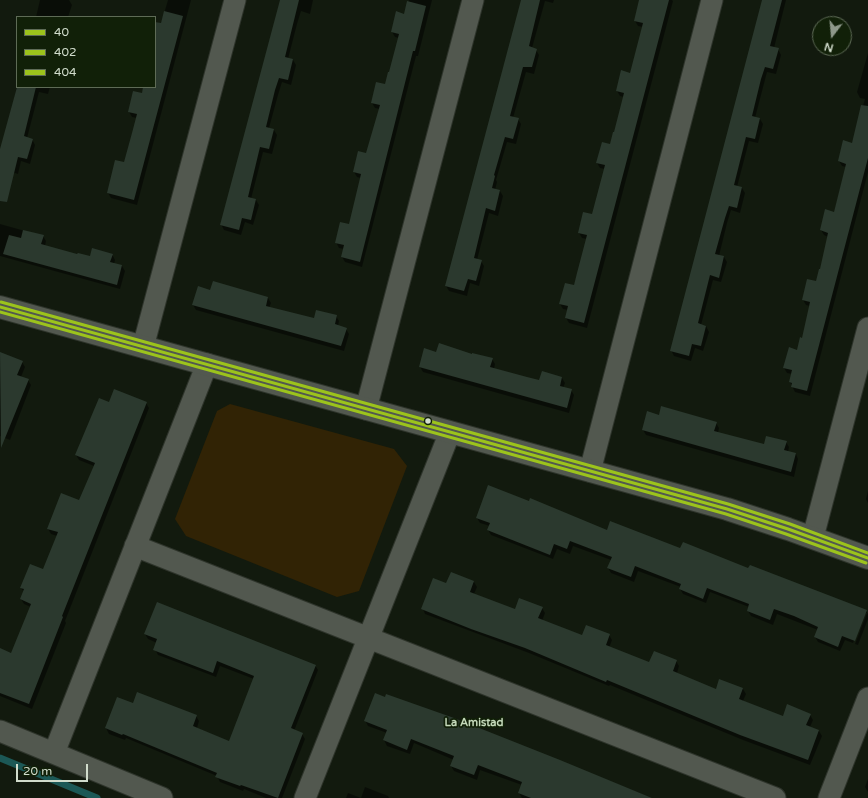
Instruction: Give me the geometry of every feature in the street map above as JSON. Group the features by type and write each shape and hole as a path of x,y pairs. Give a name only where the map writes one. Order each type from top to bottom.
{"street":[{"path":"143,347 235,0"},
{"path":"366,409 473,0"},
{"path":"590,471 712,0"},
{"path":"0,307 726,509 813,537 868,558"},
{"path":"813,537 868,328"},
{"path":"54,753 206,364"},
{"path":"305,798 450,432"},
{"path":"135,546 775,798"},
{"path":"829,798 868,698"},
{"path":"0,731 162,798"}],"shaded area":[{"path":"230,404 394,449 407,466 359,591 337,597 186,536 175,519 217,411"}],"building":[{"path":"280,0 299,0 285,57 293,59 288,80 279,78 275,90 266,127 274,129 269,149 260,147 248,197 256,199 251,220 242,218 239,230 220,225"},
{"path":"521,0 540,0 529,46 537,49 532,67 523,67 510,116 519,118 513,139 505,137 494,175 492,188 500,190 495,211 486,208 474,258 482,260 476,281 468,279 464,291 445,286"},
{"path":"639,0 669,0 584,323 565,318 568,306 559,304 565,283 574,285 587,235 578,233 583,212 592,214 605,165 596,163 602,142 610,144 624,93 616,91 621,70 630,73 643,23 634,21"},
{"path":"762,0 782,0 770,46 779,48 773,69 765,67 761,79 752,116 760,118 755,139 746,137 734,185 742,187 737,208 729,206 715,254 724,256 719,278 710,275 698,323 706,326 701,346 692,344 689,356 670,351"},
{"path":"407,1 426,6 415,51 413,51 360,262 341,257 344,245 335,243 340,222 349,224 361,174 353,172 358,151 366,153 380,105 371,103 376,82 385,84 399,34 391,32 396,11 404,14"},
{"path":"164,11 183,16 134,200 107,193 115,160 124,162 137,114 128,112 133,91 142,93 143,88 156,88 156,22 161,23"},
{"path":"17,88 36,88 24,136 33,139 27,159 18,157 7,202 0,201 0,149"},
{"path":"861,105 868,106 868,158 807,391 791,387 792,383 789,382 792,370 783,368 789,347 797,350 800,337 802,338 810,302 802,300 807,279 816,281 820,269 828,233 820,230 825,209 834,212 846,164 838,161 843,140 852,143"},
{"path":"23,230 44,235 41,244 77,254 90,256 92,248 113,254 110,262 122,265 117,285 3,254 9,235 21,238"},
{"path":"213,281 268,297 266,306 314,318 316,310 337,315 335,324 347,328 341,346 192,305 198,286 210,290"},
{"path":"439,343 472,354 493,358 490,367 539,380 542,371 562,377 560,386 572,389 567,408 419,367 424,348 436,352"},
{"path":"0,352 23,361 17,375 29,379 1,448"},
{"path":"114,389 147,402 62,616 63,617 29,704 0,693 0,648 11,653 31,604 20,599 24,589 20,588 30,564 43,569 58,532 47,529 61,493 79,500 95,463 75,455 99,398 109,402"},
{"path":"661,406 717,422 714,431 764,444 766,436 787,441 784,450 796,453 791,472 642,430 647,411 659,415"},
{"path":"488,485 529,501 530,498 607,530 610,521 680,548 683,542 748,568 750,565 867,610 855,641 842,636 838,647 814,637 818,627 794,616 774,609 770,620 747,611 749,604 707,588 703,599 679,589 681,584 635,566 631,577 607,568 612,557 570,541 567,549 554,544 550,555 487,530 490,523 476,518"},
{"path":"451,572 474,581 470,592 515,609 519,598 543,607 538,618 582,635 586,625 610,634 606,645 649,662 654,651 677,660 673,671 716,689 719,679 743,688 739,699 783,716 787,704 811,714 806,725 819,730 808,760 740,735 607,680 606,682 525,648 421,609 433,578 446,583"},
{"path":"157,602 316,665 291,728 303,733 278,798 215,777 217,773 105,728 117,697 133,703 137,692 197,715 193,726 229,741 254,676 217,661 213,673 153,650 157,639 144,634"},
{"path":"375,693 385,697 386,694 454,718 652,798 531,798 518,793 522,782 478,765 474,775 450,766 454,756 411,739 407,750 383,740 387,730 364,721"}],"waterway":[{"path":"0,758 97,798"}],"transit line":[{"name":"404","path":"1,302 728,504 790,524 868,553"},
{"name":"40","path":"0,307 727,509 868,558"},
{"name":"402","path":"0,312 726,514 866,563"}],"district":[{"name":"La Amistad","path":"474,723"}]}
